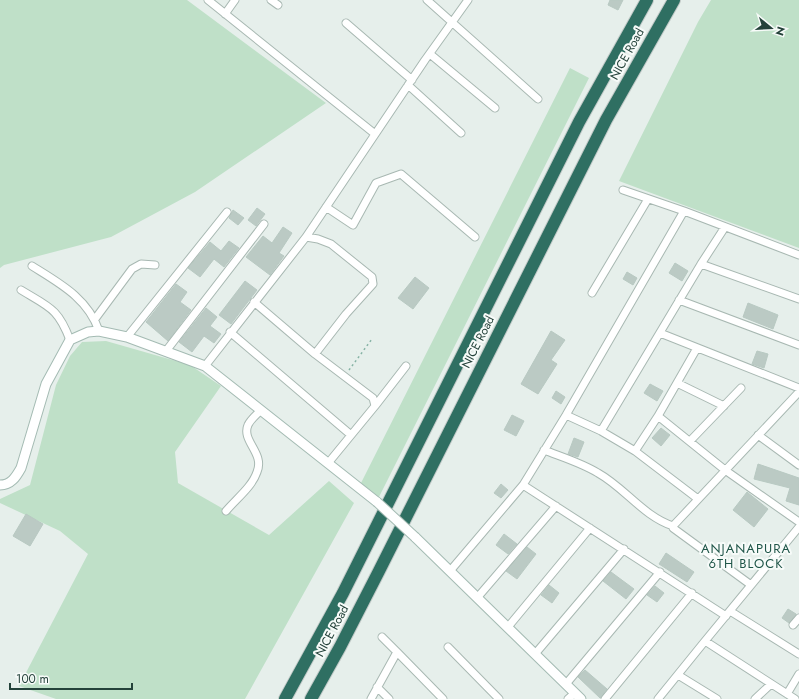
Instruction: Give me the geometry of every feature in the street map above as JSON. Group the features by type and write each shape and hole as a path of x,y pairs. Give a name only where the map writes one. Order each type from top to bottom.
{"highway":[{"name":"NICE Road","path":"285,699 343,593 579,122 647,0"},
{"name":"NICE Road","path":"311,699 376,578 606,120 674,0"}],"street":[{"path":"208,0 375,134"},
{"path":"225,14 235,0"},
{"path":"271,0 278,5"},
{"path":"427,0 538,99"},
{"path":"205,366 230,332 306,237 468,0"},
{"path":"346,23 461,133"},
{"path":"430,54 495,108"},
{"path":"326,206 353,225 376,183 401,174 475,237"},
{"path":"623,190 684,211 799,256"},
{"path":"592,293 648,199"},
{"path":"450,571 523,485 566,415 684,211"},
{"path":"127,337 227,212"},
{"path":"166,351 264,224"},
{"path":"601,431 679,300 725,227"},
{"path":"306,237 318,239 331,244 372,277 373,284 346,314 315,354"},
{"path":"95,319 132,269 141,264 155,265"},
{"path":"701,264 799,299"},
{"path":"32,266 68,289 85,305 95,319 99,331"},
{"path":"21,290 56,312 63,322 70,340"},
{"path":"679,300 799,345"},
{"path":"254,302 315,354 373,398 375,406"},
{"path":"0,485 5,485 15,479 21,468 46,384 70,340 88,332 99,331 127,337 166,351 205,366 260,411 329,462 377,502 566,684 575,697"},
{"path":"230,332 351,435"},
{"path":"660,333 799,388"},
{"path":"635,451 658,416 697,348"},
{"path":"329,462 406,366"},
{"path":"677,383 724,406"},
{"path":"690,441 741,388"},
{"path":"673,526 799,392"},
{"path":"226,511 251,483 258,472 258,454 248,439 247,433 248,425 260,411"},
{"path":"566,415 601,431 635,451 698,499"},
{"path":"658,416 725,470 799,522"},
{"path":"758,435 799,465"},
{"path":"544,450 598,473 645,511 662,523 673,526 673,528 751,585"},
{"path":"523,485 692,594 799,654"},
{"path":"477,598 556,506"},
{"path":"658,699 799,527"},
{"path":"508,627 590,528"},
{"path":"535,654 624,549"},
{"path":"566,684 660,572"},
{"path":"605,699 692,594"},
{"path":"793,625 799,618"},
{"path":"382,637 443,699"},
{"path":"705,641 795,699"},
{"path":"448,647 499,699"},
{"path":"371,699 397,652"},
{"path":"788,694 799,674"},
{"path":"678,675 716,699"},
{"path":"755,699 771,684"},
{"path":"377,687 389,699"}],"path":[{"path":"345,377 372,339"}],"green space":[{"path":"0,0 187,0 326,103 195,192 111,237 4,265 0,268"},
{"path":"711,0 799,0 799,248 619,181 698,22"},
{"path":"570,68 589,78 379,497 361,483"},
{"path":"106,341 190,365 221,386 175,452 178,483 269,535 329,481 354,503 245,699 56,699 19,686 88,554 60,531 0,503 0,499 30,485 56,385 70,356 82,342"}],"building":[{"path":"610,0 623,0 618,10 608,5"},
{"path":"257,208 265,214 256,226 248,220"},
{"path":"233,210 244,218 238,225 229,218"},
{"path":"283,227 292,233 279,253 284,256 270,275 246,257 263,236 272,243"},
{"path":"229,241 239,248 224,267 214,259 200,277 188,268 210,242 221,251"},
{"path":"675,263 688,271 682,281 669,273"},
{"path":"627,272 637,278 633,285 623,279"},
{"path":"415,277 429,288 413,309 398,298"},
{"path":"245,281 257,290 231,324 219,315"},
{"path":"176,284 187,292 180,302 191,310 168,341 146,322"},
{"path":"748,303 778,315 773,329 743,317"},
{"path":"206,308 217,317 210,326 221,334 214,343 204,336 192,352 179,342"},
{"path":"551,331 565,340 551,360 557,364 538,394 521,384"},
{"path":"757,351 768,354 764,368 752,364"},
{"path":"650,384 663,391 657,401 644,393"},
{"path":"556,391 565,397 561,404 552,398"},
{"path":"512,415 524,421 516,436 504,430"},
{"path":"661,428 670,435 661,446 652,438"},
{"path":"574,438 584,442 578,457 568,454"},
{"path":"758,464 799,478 799,505 786,501 790,488 754,479"},
{"path":"501,484 508,490 501,498 494,493"},
{"path":"747,492 768,509 754,527 733,510"},
{"path":"26,514 43,524 30,546 13,536"},
{"path":"504,534 517,544 508,554 496,545"},
{"path":"527,547 536,554 517,579 506,571"},
{"path":"666,553 694,572 687,582 659,564"},
{"path":"611,572 634,589 626,599 603,581"},
{"path":"549,585 559,593 552,603 541,595"},
{"path":"655,586 664,593 657,602 647,595"},
{"path":"788,609 796,614 789,623 782,618"},
{"path":"585,670 607,689 600,698 578,677"}],"district":[{"name":"ANJANAPURA 6TH BLOCK","path":"746,556"}]}
